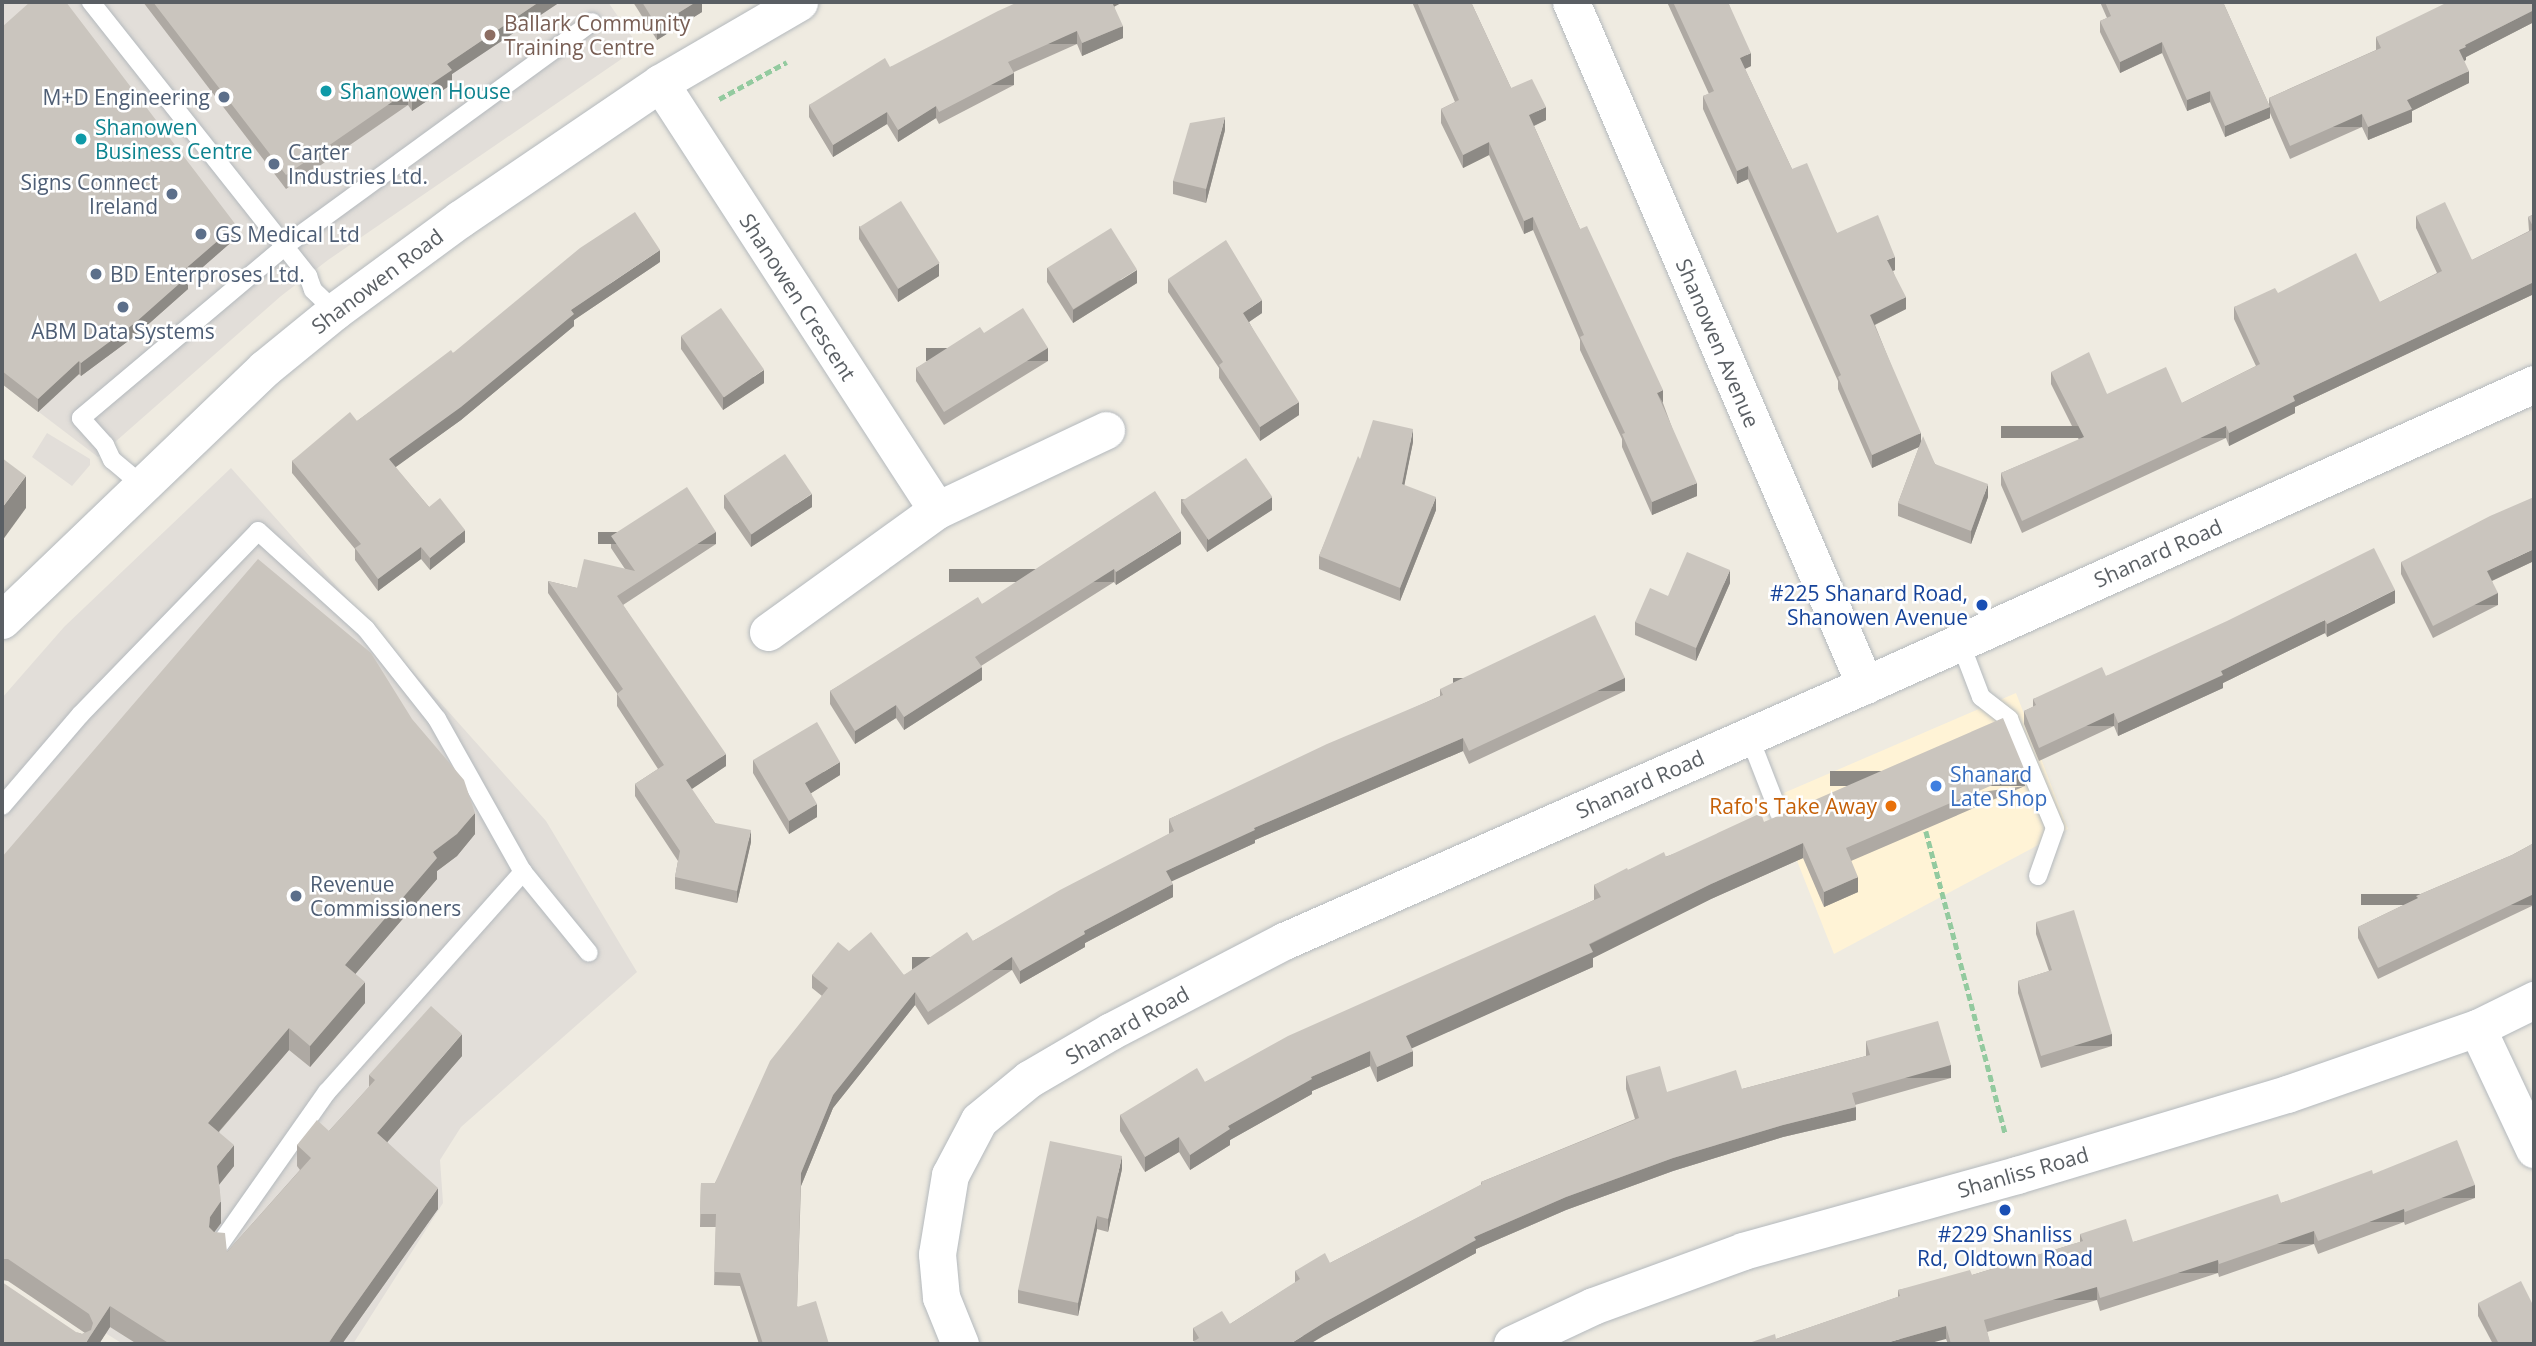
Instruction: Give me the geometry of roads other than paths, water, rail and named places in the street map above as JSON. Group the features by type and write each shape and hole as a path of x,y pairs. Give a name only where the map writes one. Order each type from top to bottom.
{"street":[{"name":"Shanowen Road","path":"2,620 265,368 335,311 460,219 660,83 799,2"},
{"name":"Shanowen Avenue","path":"1571,2 1865,685"},
{"name":"Shanowen Crescent","path":"660,83 937,510"},
{"name":"Shanard Road","path":"960,1344 941,1297 937,1254 950,1175 979,1120 1029,1079 1111,1031 1284,941 1865,685 2534,384"},
{"path":"768,632 937,510 1106,430"},
{"name":"Shanliss Road","path":"1512,1344 1593,1306 1743,1251 2017,1175 2222,1113 2477,1028 2534,1000"},
{"path":"2477,1028 2534,1149"}],"lane":[{"path":"91,2 285,246 308,276 313,290 335,311"},
{"path":"142,485 112,460 105,445 81,418 285,246 592,22"},
{"path":"2,806 80,715 258,531 366,629 437,719 523,872 589,953"},
{"path":"1960,642 1981,698 2009,719 2055,828 2038,876"},
{"path":"1749,736 1779,813"},
{"path":"220,1244 327,1092 523,872"}],"place":[{"name":"Ballark Community Training Centre","path":"490,35"},
{"name":"Shanowen House","path":"326,91"},
{"name":"M+D Engineering","path":"224,97"},
{"name":"Shanowen Business Centre","path":"81,139"},
{"name":"Carter Industries Ltd.","path":"274,164"},
{"name":"Signs Connect Ireland","path":"172,194"},
{"name":"GS Medical Ltd","path":"201,234"},
{"name":"BD Enterproses Ltd.","path":"96,274"},
{"name":"ABM Data Systems","path":"123,307"},
{"name":"#225 Shanard Road, Shanowen Avenue","path":"1982,605"},
{"name":"Shanard Late Shop","path":"1936,786"},
{"name":"Rafo's Take Away","path":"1891,806"},
{"name":"Revenue Commissioners","path":"296,896"},
{"name":"#229 Shanliss Rd, Oldtown Road","path":"2005,1210"}]}
